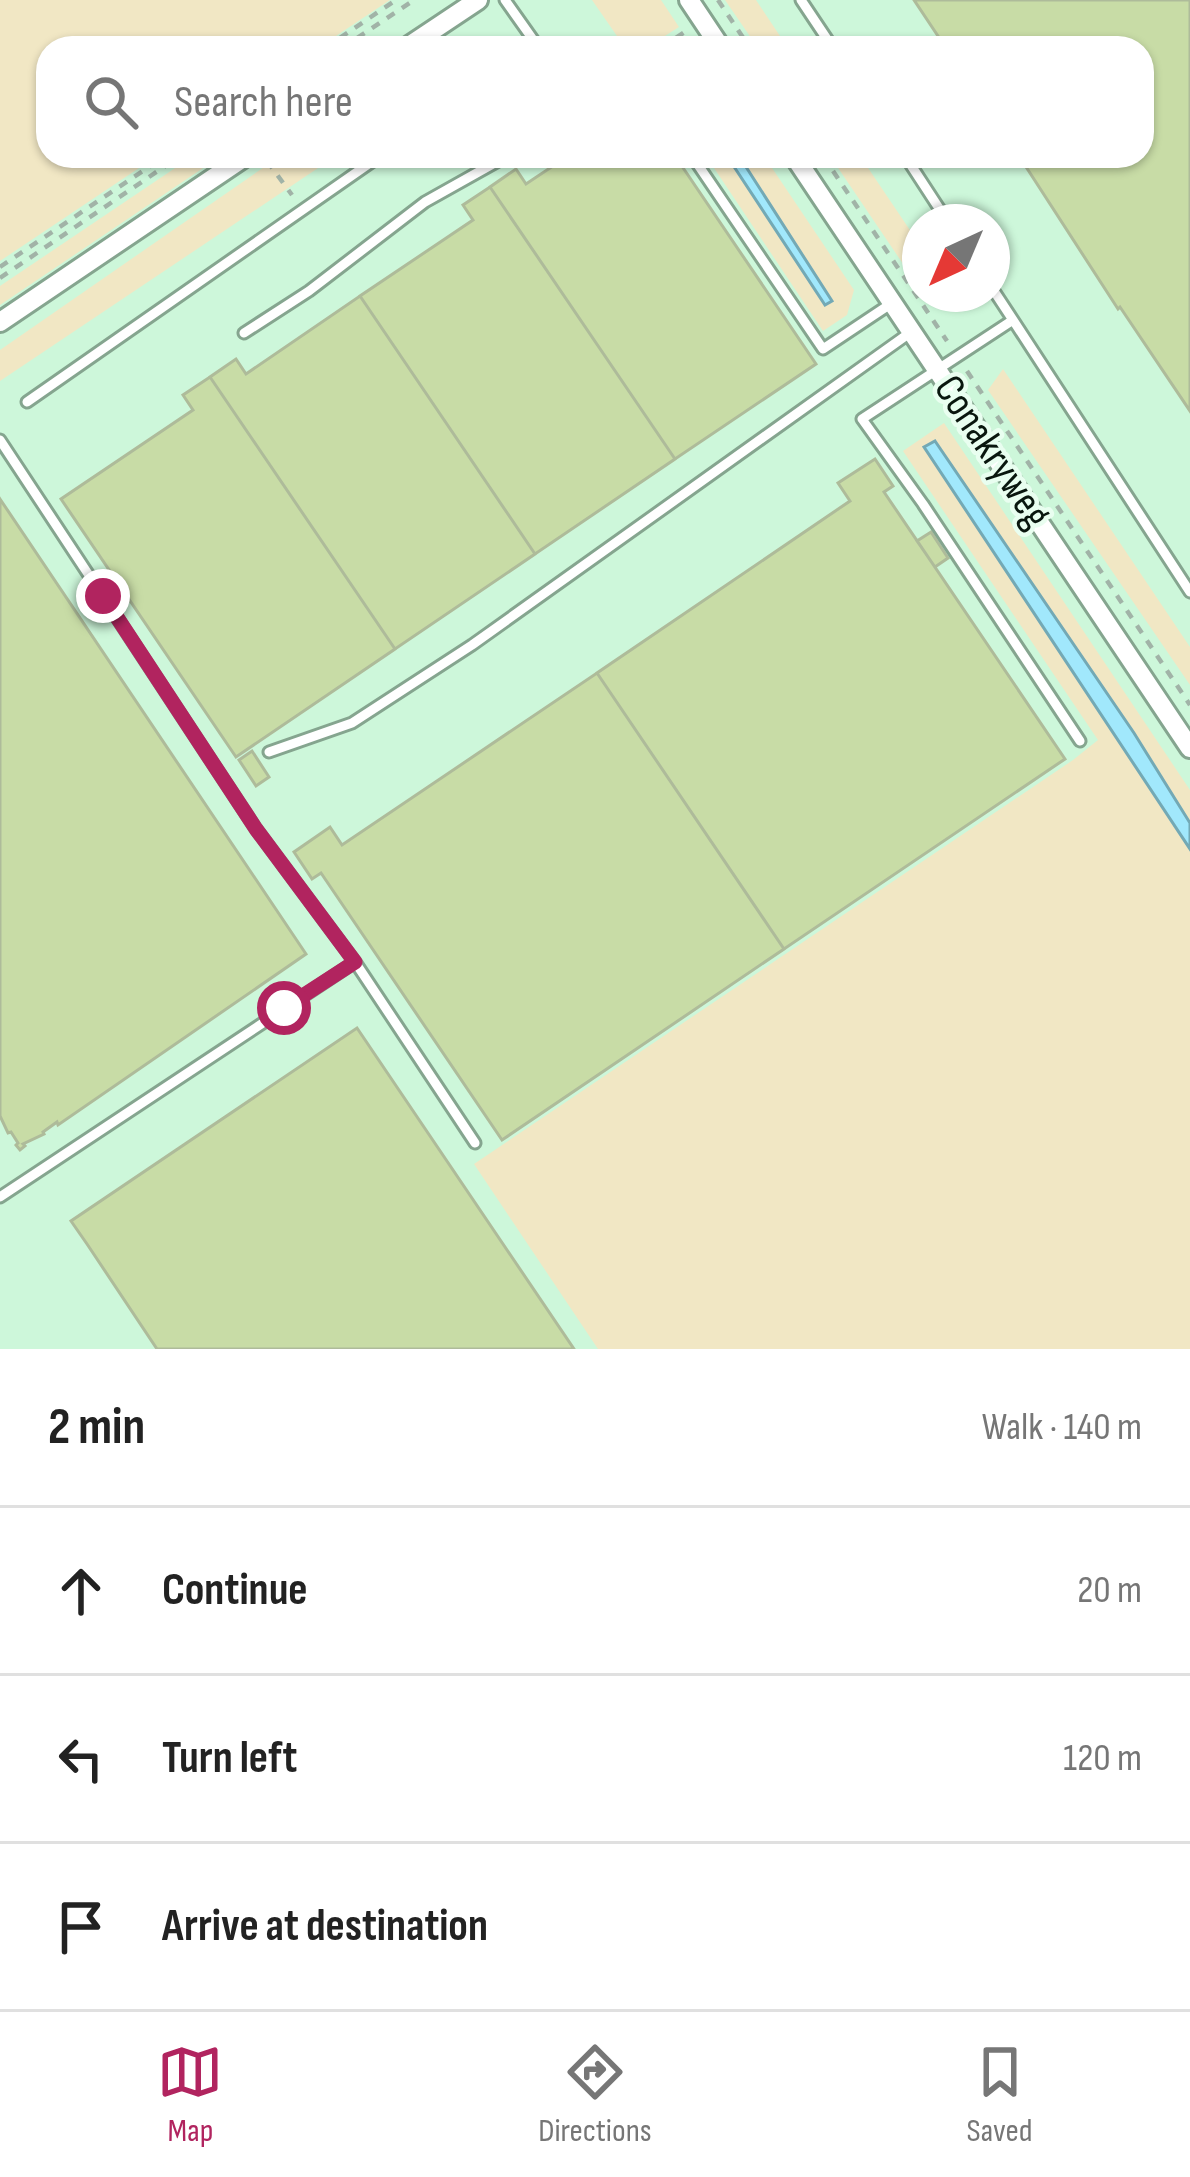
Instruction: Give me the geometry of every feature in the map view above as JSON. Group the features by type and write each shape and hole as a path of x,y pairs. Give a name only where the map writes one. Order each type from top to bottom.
{"street":[{"path":"424,36 478,0"},
{"path":"689,0 713,36"},
{"path":"0,322 228,168"},
{"name":"Conakryweg","path":"802,168 1190,748"}],"lane":[{"path":"506,0 531,36"},
{"path":"802,0 825,36"},
{"path":"27,402 363,168"},
{"path":"244,333 309,291 425,202 486,168"},
{"path":"700,168 823,349 892,303"},
{"path":"912,168 936,204"},
{"path":"1008,312 1190,592"},
{"path":"1013,320 862,419 1080,741"},
{"path":"269,752 352,723 452,658 911,332"},
{"path":"0,440 256,829 355,962 475,1143"},
{"path":"0,1197 355,962"}],"path":[{"path":"343,36 396,0"},
{"path":"360,36 414,0"},
{"path":"718,0 742,36"},
{"path":"0,267 147,168"},
{"path":"0,278 162,168"},
{"path":"273,168 303,210"},
{"path":"831,168 1190,705"}],"shaded area":[{"path":"0,0 390,0 336,36 36,36 36,168 139,168 0,261"},
{"path":"297,0 1190,0 1190,1349 0,1349 0,240 94,168 1154,168 1154,36 262,36"},
{"path":"592,0 661,0 679,27 665,36 617,36"},
{"path":"725,0 756,0 780,36 750,36"},
{"path":"175,168 203,168 0,305 0,286"},
{"path":"263,168 318,168 0,381 0,350"},
{"path":"714,168 772,168 854,290 847,315 823,331"},
{"path":"838,168 868,168 902,218 902,262"},
{"path":"1003,369 1190,647 1190,685 988,390"},
{"path":"944,423 1190,790 1190,823 935,442 925,447 1190,850 1190,1349 598,1349 474,1164 1098,740 903,451"}],"water":[{"path":"735,168 747,168 832,301 825,305"},
{"path":"935,441 1134,733 1190,823 1190,849 924,447"}],"building":[{"path":"914,0 1190,0 1190,411 1027,168 1154,168 1154,36 938,36"},
{"path":"550,168 683,168 816,364 675,459 490,187 516,169 526,184"},
{"path":"490,187 675,459 535,554 360,296 473,220 463,205"},
{"path":"360,296 535,554 395,649 210,377 236,359 246,374"},
{"path":"210,377 395,649 236,757 61,499 193,410 183,395"},
{"path":"875,459 893,486 884,492 1065,759 784,949 597,673 850,501 838,483"},
{"path":"0,499 306,954 20,1150 0,1116"},
{"path":"931,532 948,558 935,567 917,541"},
{"path":"597,673 784,949 502,1140 321,873 312,879 294,852 330,827 342,845"},
{"path":"252,751 269,777 256,786 239,760"},
{"path":"357,1028 574,1349 157,1349 71,1221"}],"route":[{"path":"103,596 256,829 355,962 284,1008"}]}
